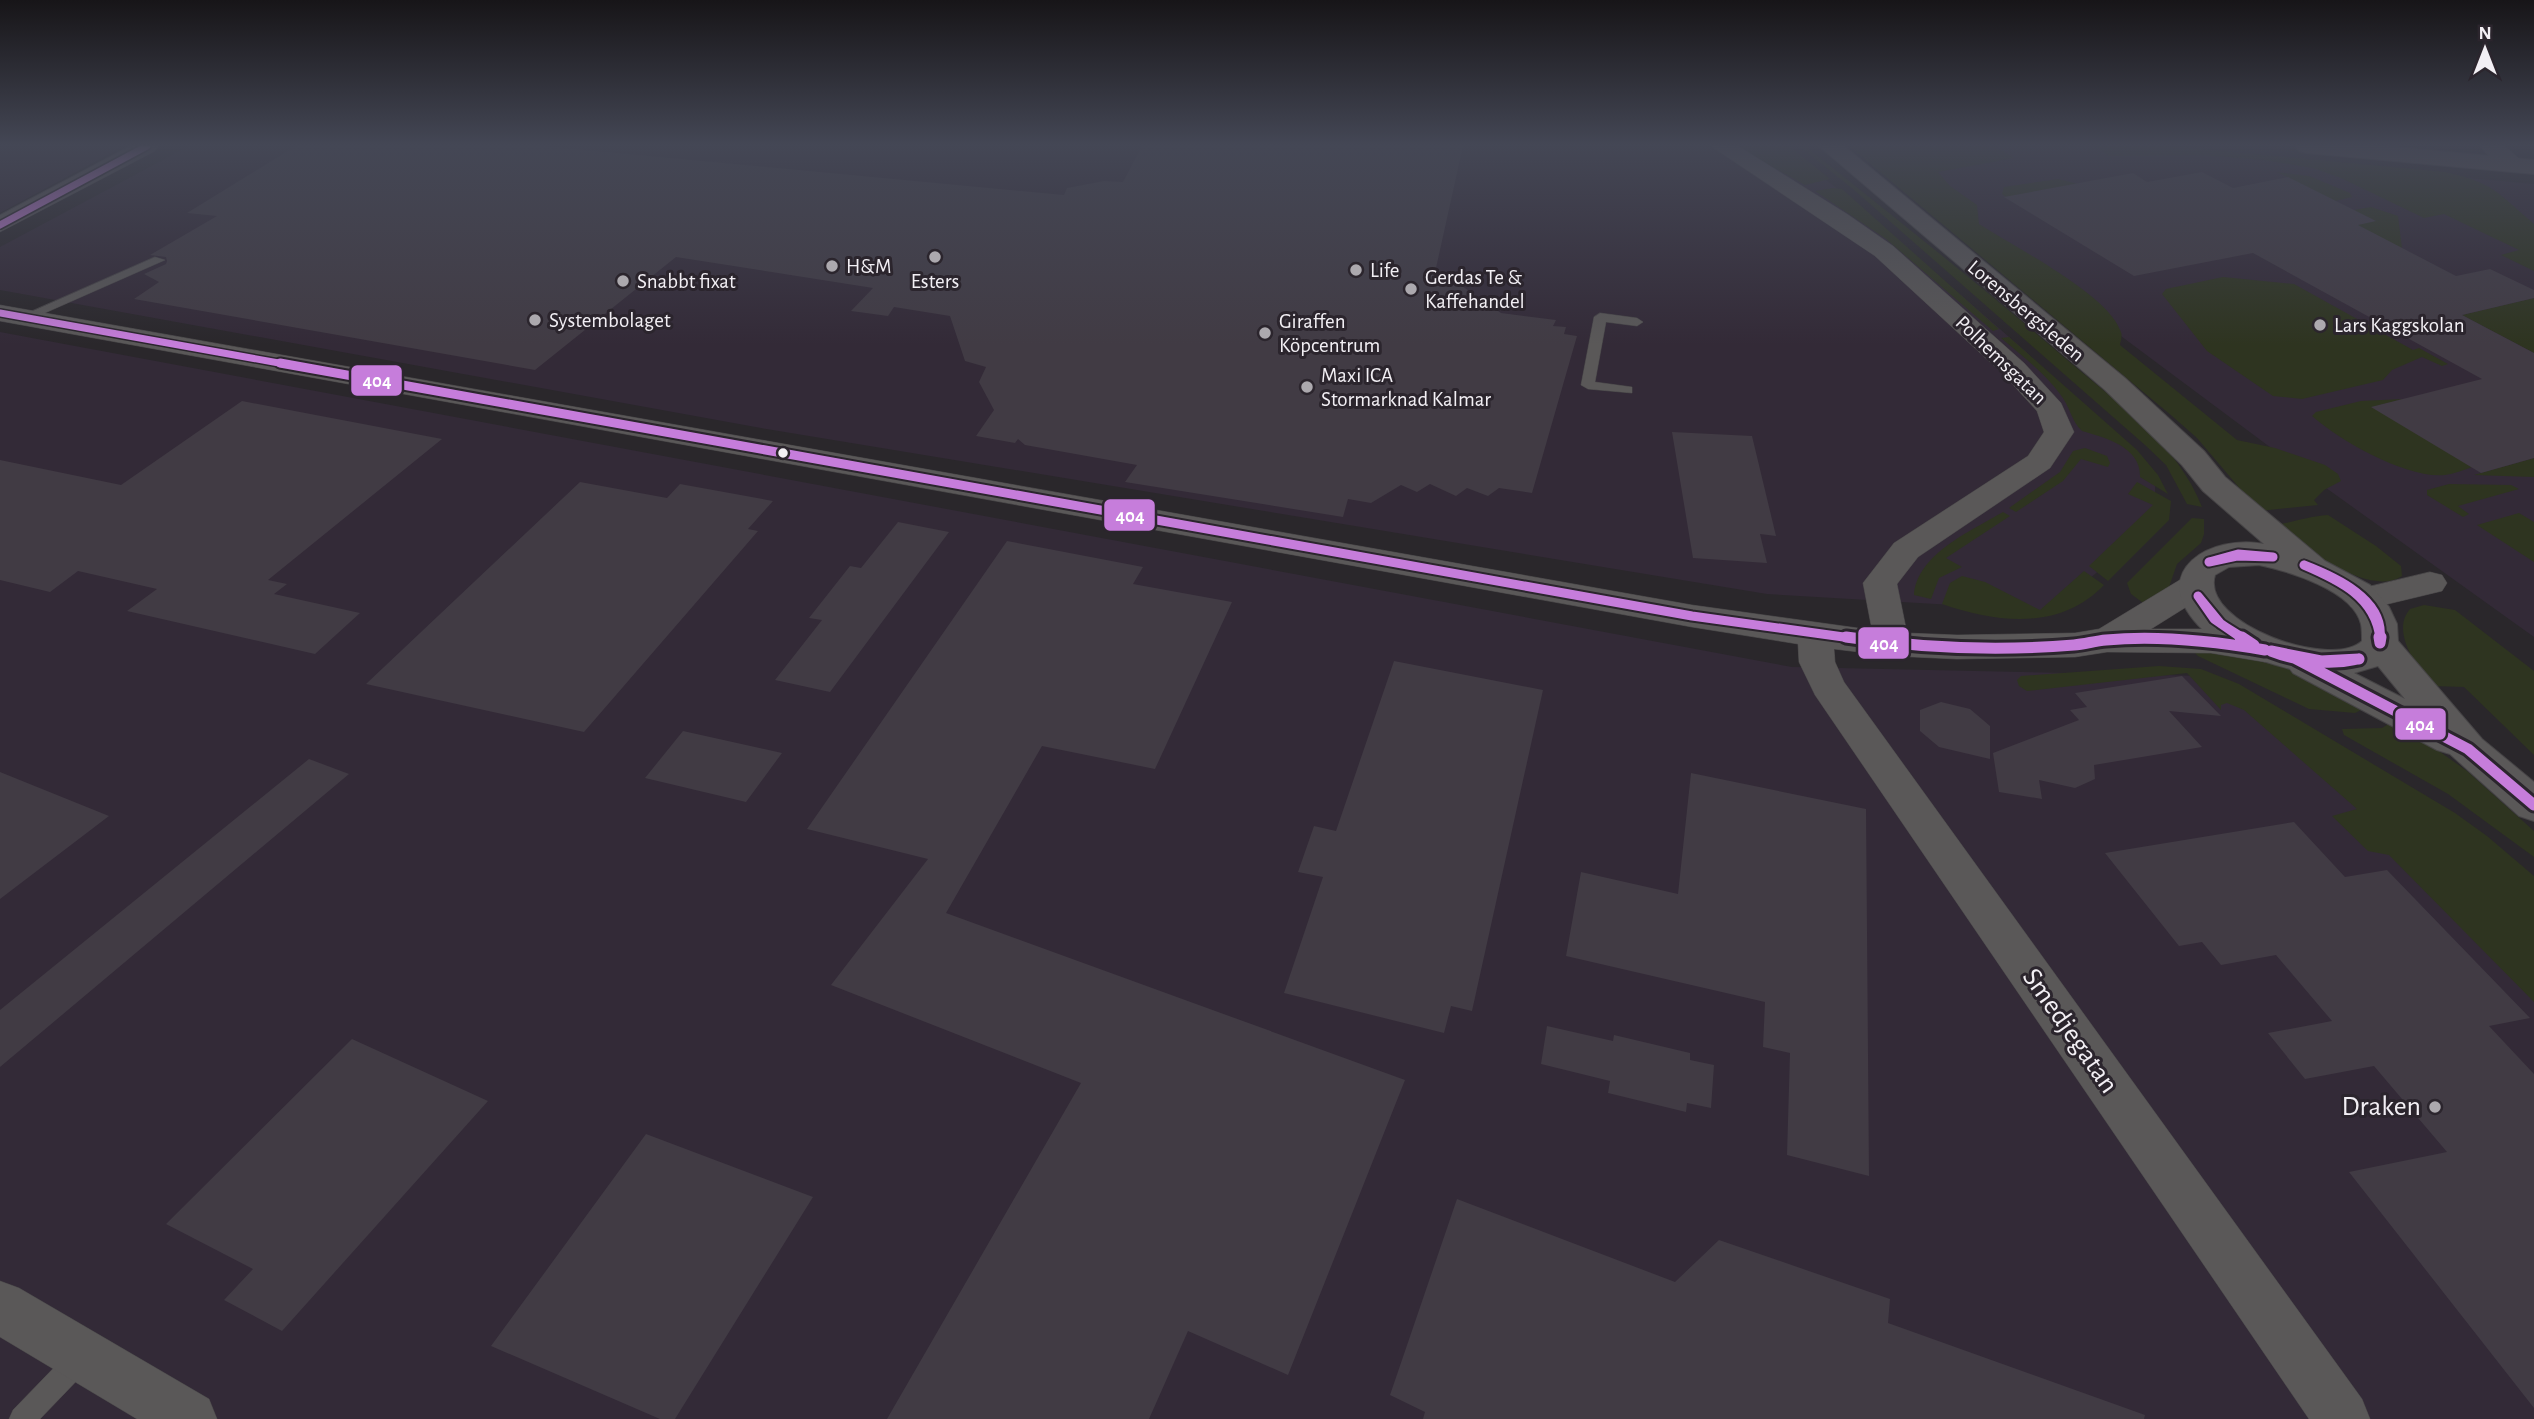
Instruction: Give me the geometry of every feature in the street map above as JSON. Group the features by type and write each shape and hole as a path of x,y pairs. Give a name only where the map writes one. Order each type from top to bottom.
{"street":[{"path":"0,225 24,212"},
{"name":"Polhemsgatan","path":"1828,212 1885,251 2014,369 2051,409 2059,432 2039,462 1906,550 1880,583 1892,644"},
{"name":"Lorensbergsleden","path":"1909,212 2115,384 2193,457 2214,484 2312,568"},
{"path":"12,315 1692,616 1815,635 1892,644 1970,647 2075,645 2107,640 2211,641 2281,654"},
{"path":"2107,640 2202,574 2219,535 2214,484"},
{"name":"Lorensbergsleden","path":"2281,654 2326,663 2361,660 2380,644 2383,630 2363,599 2340,582 2312,568 2259,554 2228,555 2202,574 2200,602 2215,619 2237,636 2281,654 2468,749"},
{"path":"2363,599 2430,583"},
{"name":"Smedjegatan","path":"1815,635 1817,662 1828,686 2342,1419"},
{"name":"Lorensbergsleden","path":"2380,644 2468,749 2534,805"},
{"path":"0,1307 189,1419"}],"lane":[{"path":"12,315 159,260"},
{"path":"1627,390 1588,385 1600,317 1637,322"},
{"path":"22,1419 83,1356"}],"shaded area":[{"path":"65,212 1866,212 2024,350 2155,477 2155,521 2053,611 1767,594 761,428 0,290 0,247"},
{"name":"Lars Kaggskolan","path":"1955,212 2534,212 2534,637 2294,465"},
{"path":"0,332 1792,667 2206,676 2534,955 2534,1419 0,1419"}],"green space":[{"path":"1846,212 1868,212 1999,329 1993,331 1886,239"},
{"path":"1879,212 1888,212 2125,408 2178,463 2202,507 2187,504 2166,465"},
{"path":"1928,212 1978,212 1979,224 2079,286 2097,301 2112,316 2120,330 2120,345 2237,440 2275,448 2325,465 2338,474 2341,481 2324,490 2314,500 2318,505 2259,511 2197,438"},
{"path":"2350,212 2387,212 2398,216 2402,248 2315,234"},
{"path":"2412,212 2520,212 2534,224 2534,271 2501,255 2519,250 2444,214 2424,218"},
{"path":"2223,277 2294,284 2413,350 2419,348 2448,364 2442,366 2422,357 2392,370 2383,380 2302,399 2273,396 2207,351 2162,294 2166,289"},
{"path":"2534,298 2534,353 2462,315"},
{"path":"2009,337 2137,450 2158,475 2168,494 2140,477 2135,458 2120,445 2082,431 2054,386 2001,338"},
{"path":"2403,399 2373,407 2472,467 2445,475 2412,471 2356,447 2312,416 2316,412 2361,401"},
{"path":"2085,448 2107,456 2110,463 2108,467 2081,459 2063,481 2016,512 2009,508 2060,472 2073,451"},
{"path":"2534,458 2534,477 2474,475 2481,473"},
{"path":"2137,482 2171,501 2169,520 2108,581 2089,566 2153,505 2128,494"},
{"path":"2449,484 2511,485 2519,489 2458,506 2469,514 2463,517 2427,495 2427,490"},
{"path":"2003,512 2010,516 1946,558 1962,567 1939,578 1931,599 1914,595 1917,580 1935,556 1948,545"},
{"path":"2519,513 2534,522 2534,562 2477,525"},
{"path":"2328,515 2401,566 2402,576 2388,581 2354,575 2317,556 2273,525"},
{"path":"2192,518 2204,519 2201,543 2177,564 2168,590 2146,605 2131,594 2127,583"},
{"path":"2084,571 2104,585 2087,600 2048,616 2027,619 1984,616 1942,604 1950,583 1962,576 1985,582 2040,610"},
{"path":"2424,605 2455,610 2534,671 2534,755 2464,687 2432,686 2426,678 2408,649 2403,628 2410,609"},
{"path":"2191,649 2247,657 2285,667 2371,705 2355,713 2309,709 2198,656"},
{"path":"2159,666 2201,669 2239,684 2455,813 2534,876 2534,1002 2389,855 2368,851 2332,816 2357,809 2244,710 2227,703 2221,705 2221,710 2187,673 2027,691 2019,686 2017,680 2021,676"},
{"path":"2395,720 2467,771 2534,831 2534,857 2448,794 2344,735 2342,729 2382,728"}],"building":[{"name":"Giraffen Köpcentrum","path":"1448,212 1436,268 1501,313 1556,320 1553,326 1566,327 1564,334 1577,336 1532,493 1499,488 1488,496 1467,488 1456,496 1430,484 1417,492 1401,485 1371,503 1348,499 1343,517 1125,482 1137,465 1025,445 1018,439 1015,443 976,436 994,410 979,382 986,367 965,361 950,316 894,307 888,316 851,311 873,288 676,257 535,370 134,299 159,282 144,274 166,264 166,257 150,255 217,216 187,213"},
{"name":"Lars Kaggskolan","path":"2029,212 2358,212 2376,221 2358,225 2456,276 2490,269 2534,290 2534,298 2462,315 2534,353 2534,458 2481,473 2371,407 2482,379 2253,253 2134,276"},
{"path":"242,401 442,439 268,580 287,584 274,594 360,613 315,654 127,611 157,589 78,571 50,592 0,580 0,460 121,485"},
{"path":"1672,432 1752,436 1776,536 1760,534 1767,563 1693,558"},
{"path":"580,482 667,498 680,484 773,501 748,529 758,531 584,732 366,684"},
{"path":"898,522 949,532 830,692 775,680 822,620 809,618 850,566 861,568"},
{"path":"1007,541 1143,567 1133,584 1232,602 1155,769 1042,746 946,913 1405,1080 1288,1375 1188,1331 1149,1419 887,1419 1081,1083 831,985 928,859 807,829"},
{"path":"1394,661 1543,690 1472,1011 1451,1006 1444,1033 1284,993 1323,877 1298,872 1314,826 1336,831"},
{"path":"2182,676 2221,716 2169,711 2202,747 2094,765 2095,779 2075,788 2039,780 2042,799 1999,792 1993,753 2079,720 2070,710 2087,707 2075,693"},
{"path":"1941,702 1970,709 1990,726 1990,759 1939,747 1920,731 1920,710"},
{"path":"683,731 782,753 746,802 645,778"},
{"path":"309,759 349,774 0,1067 0,1010"},
{"path":"0,772 109,816 0,899"},
{"path":"1691,773 1866,809 1869,1176 1787,1155 1790,1053 1763,1047 1765,1002 1566,956 1581,872 1678,894"},
{"name":"Draken","path":"2294,822 2345,877 2387,870 2530,1018 2489,1026 2534,1074 2534,1408 2349,1172 2447,1152 2374,1066 2305,1079 2268,1033 2332,1021 2276,955 2221,965 2202,942 2179,946 2105,853"},
{"path":"1547,1026 1613,1041 1614,1035 1690,1053 1690,1060 1714,1065 1711,1108 1687,1103 1686,1112 1608,1093 1610,1081 1541,1064"},
{"path":"352,1039 488,1101 282,1331 224,1300 253,1269 166,1224"},
{"path":"646,1134 813,1197 675,1419 660,1419 491,1346"},
{"path":"1457,1199 1675,1282 1719,1240 1890,1299 1888,1323 2145,1415 2144,1419 1423,1419 1425,1412 1390,1395"}],"transit line":[{"name":"404","path":"0,225 24,212"},
{"name":"404","path":"0,313 1692,616 1892,644 1957,647 2075,645 2107,640 2211,641 2265,650"},
{"name":"404","path":"2209,562 2238,554 2273,557"},
{"name":"404","path":"2209,562 2237,556 2273,557"},
{"name":"404","path":"2304,565 2344,584 2369,604 2378,616 2382,629 2380,643"},
{"name":"404","path":"2304,565 2346,586 2365,602 2377,621 2380,643"},
{"name":"404","path":"2198,596 2221,624 2254,645"},
{"name":"404","path":"2198,596 2214,619 2254,645"},
{"name":"404","path":"2271,651 2321,661 2359,659"},
{"name":"404","path":"2271,651 2315,662 2337,663 2359,659"},
{"name":"404","path":"2296,659 2468,749 2534,805"}],"place":[{"name":"Esters","path":"935,257"},
{"name":"H&M","path":"832,266"},
{"name":"Life","path":"1356,270"},
{"name":"Snabbt fixat","path":"623,281"},
{"name":"Gerdas Te & Kaffehandel","path":"1411,289"},
{"name":"Systembolaget","path":"535,320"},
{"name":"Lars Kaggskolan","path":"2320,325"},
{"name":"Giraffen Köpcentrum","path":"1265,333"},
{"name":"Maxi ICA Stormarknad Kalmar","path":"1307,387"},
{"name":"Draken","path":"2435,1107"}]}
